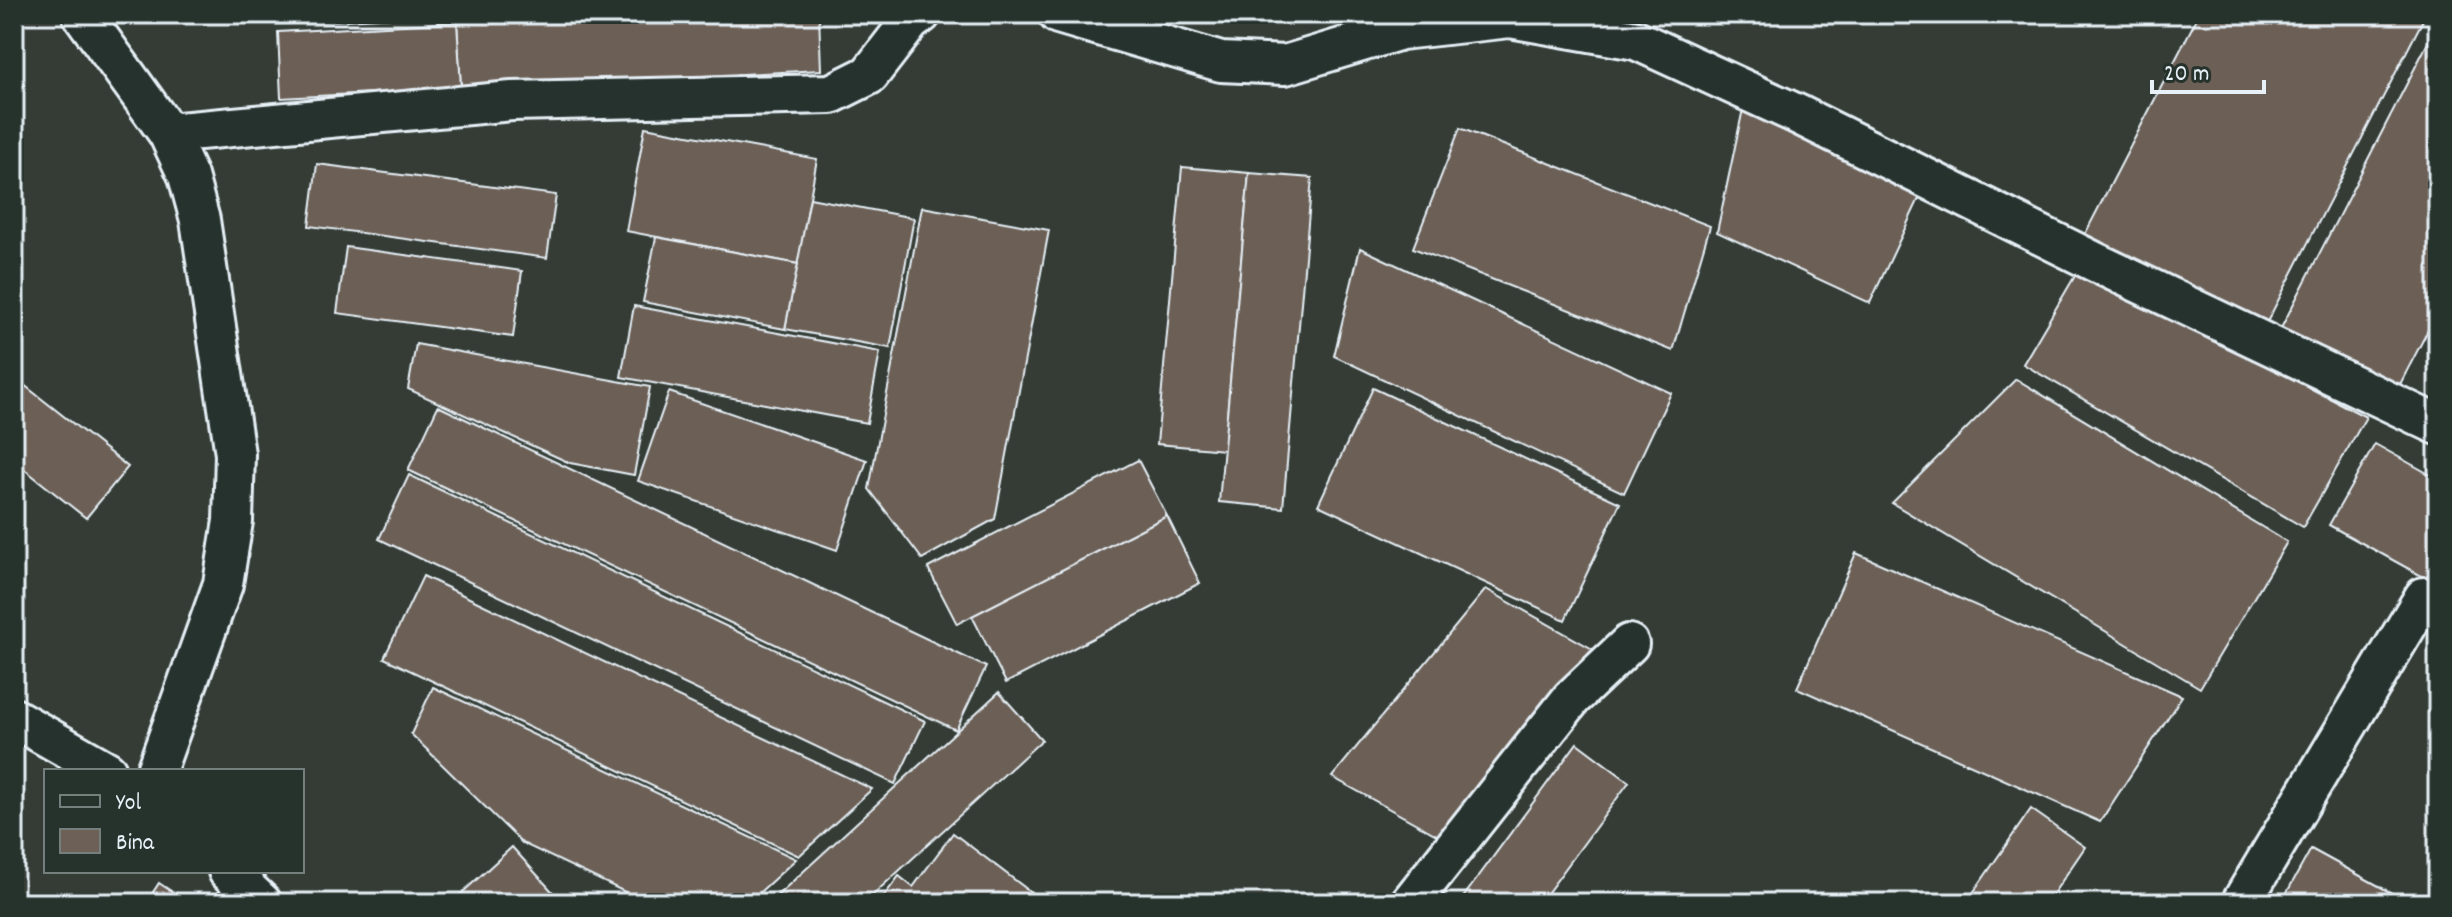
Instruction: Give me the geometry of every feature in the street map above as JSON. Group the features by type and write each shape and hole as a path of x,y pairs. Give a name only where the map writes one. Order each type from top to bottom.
{"street":[{"path":"82,14 168,133 188,176 200,220 235,454 233,521 223,584 157,769"},
{"path":"168,133 512,101 831,94 869,75 910,22 921,14"},
{"path":"1058,14 1221,62 1237,63 1285,65 1401,30 1510,18 1636,40 1797,114 2095,262 2438,425"},
{"path":"2241,903 2424,597"},
{"path":"1410,903 1572,698 1629,644"},
{"path":"14,718 103,769"},
{"path":"230,873 262,903"}],"building":[{"path":"276,14 450,14 276,24"},
{"path":"618,14 819,14 821,70 461,88 457,22"},
{"path":"2199,14 2426,14 2265,326 2085,234"},
{"path":"457,22 461,88 281,98 278,32"},
{"path":"2438,23 2438,311 2395,394 2278,334"},
{"path":"1744,104 1924,188 1870,303 1717,232"},
{"path":"645,127 817,159 798,264 626,231"},
{"path":"1460,128 1710,226 1673,351 1413,248"},
{"path":"317,164 556,195 547,258 309,226"},
{"path":"1182,167 1249,173 1224,450 1157,444"},
{"path":"1249,173 1312,178 1283,508 1219,502"},
{"path":"810,198 914,218 890,348 785,329"},
{"path":"922,207 1049,230 995,519 922,559 869,489"},
{"path":"656,237 798,264 785,329 643,302"},
{"path":"346,247 522,271 513,337 337,313"},
{"path":"1360,248 1671,393 1624,493 1334,356"},
{"path":"2079,269 2366,417 2303,527 2023,364"},
{"path":"634,306 880,352 867,423 621,377"},
{"path":"416,344 650,387 634,475 570,463 408,389"},
{"path":"14,377 128,467 86,518 14,461"},
{"path":"2016,379 2287,542 2200,688 1892,503"},
{"path":"1373,388 1620,503 1565,620 1318,505"},
{"path":"669,392 867,460 837,550 638,481"},
{"path":"438,406 986,667 956,730 408,470"},
{"path":"2375,444 2438,479 2438,585 2329,525"},
{"path":"1138,460 1167,516 957,624 928,568"},
{"path":"409,475 925,721 895,784 379,539"},
{"path":"1167,516 1200,583 1006,683 972,616"},
{"path":"1856,553 2182,696 2100,822 1797,688"},
{"path":"423,576 872,789 799,856 384,658"},
{"path":"1486,589 1596,651 1442,838 1332,777"},
{"path":"433,687 796,859 748,903 648,903 522,843 411,734"},
{"path":"999,692 1042,740 864,903 769,903"},
{"path":"1577,743 1629,782 1540,903 1459,903"},
{"path":"2031,809 2085,847 2047,903 1966,903"},
{"path":"953,833 1045,903 879,903 899,876 913,887"},
{"path":"512,847 559,899 555,903 451,903"},
{"path":"2311,849 2410,903 2281,903"},
{"path":"159,883 189,903 146,903"}]}
